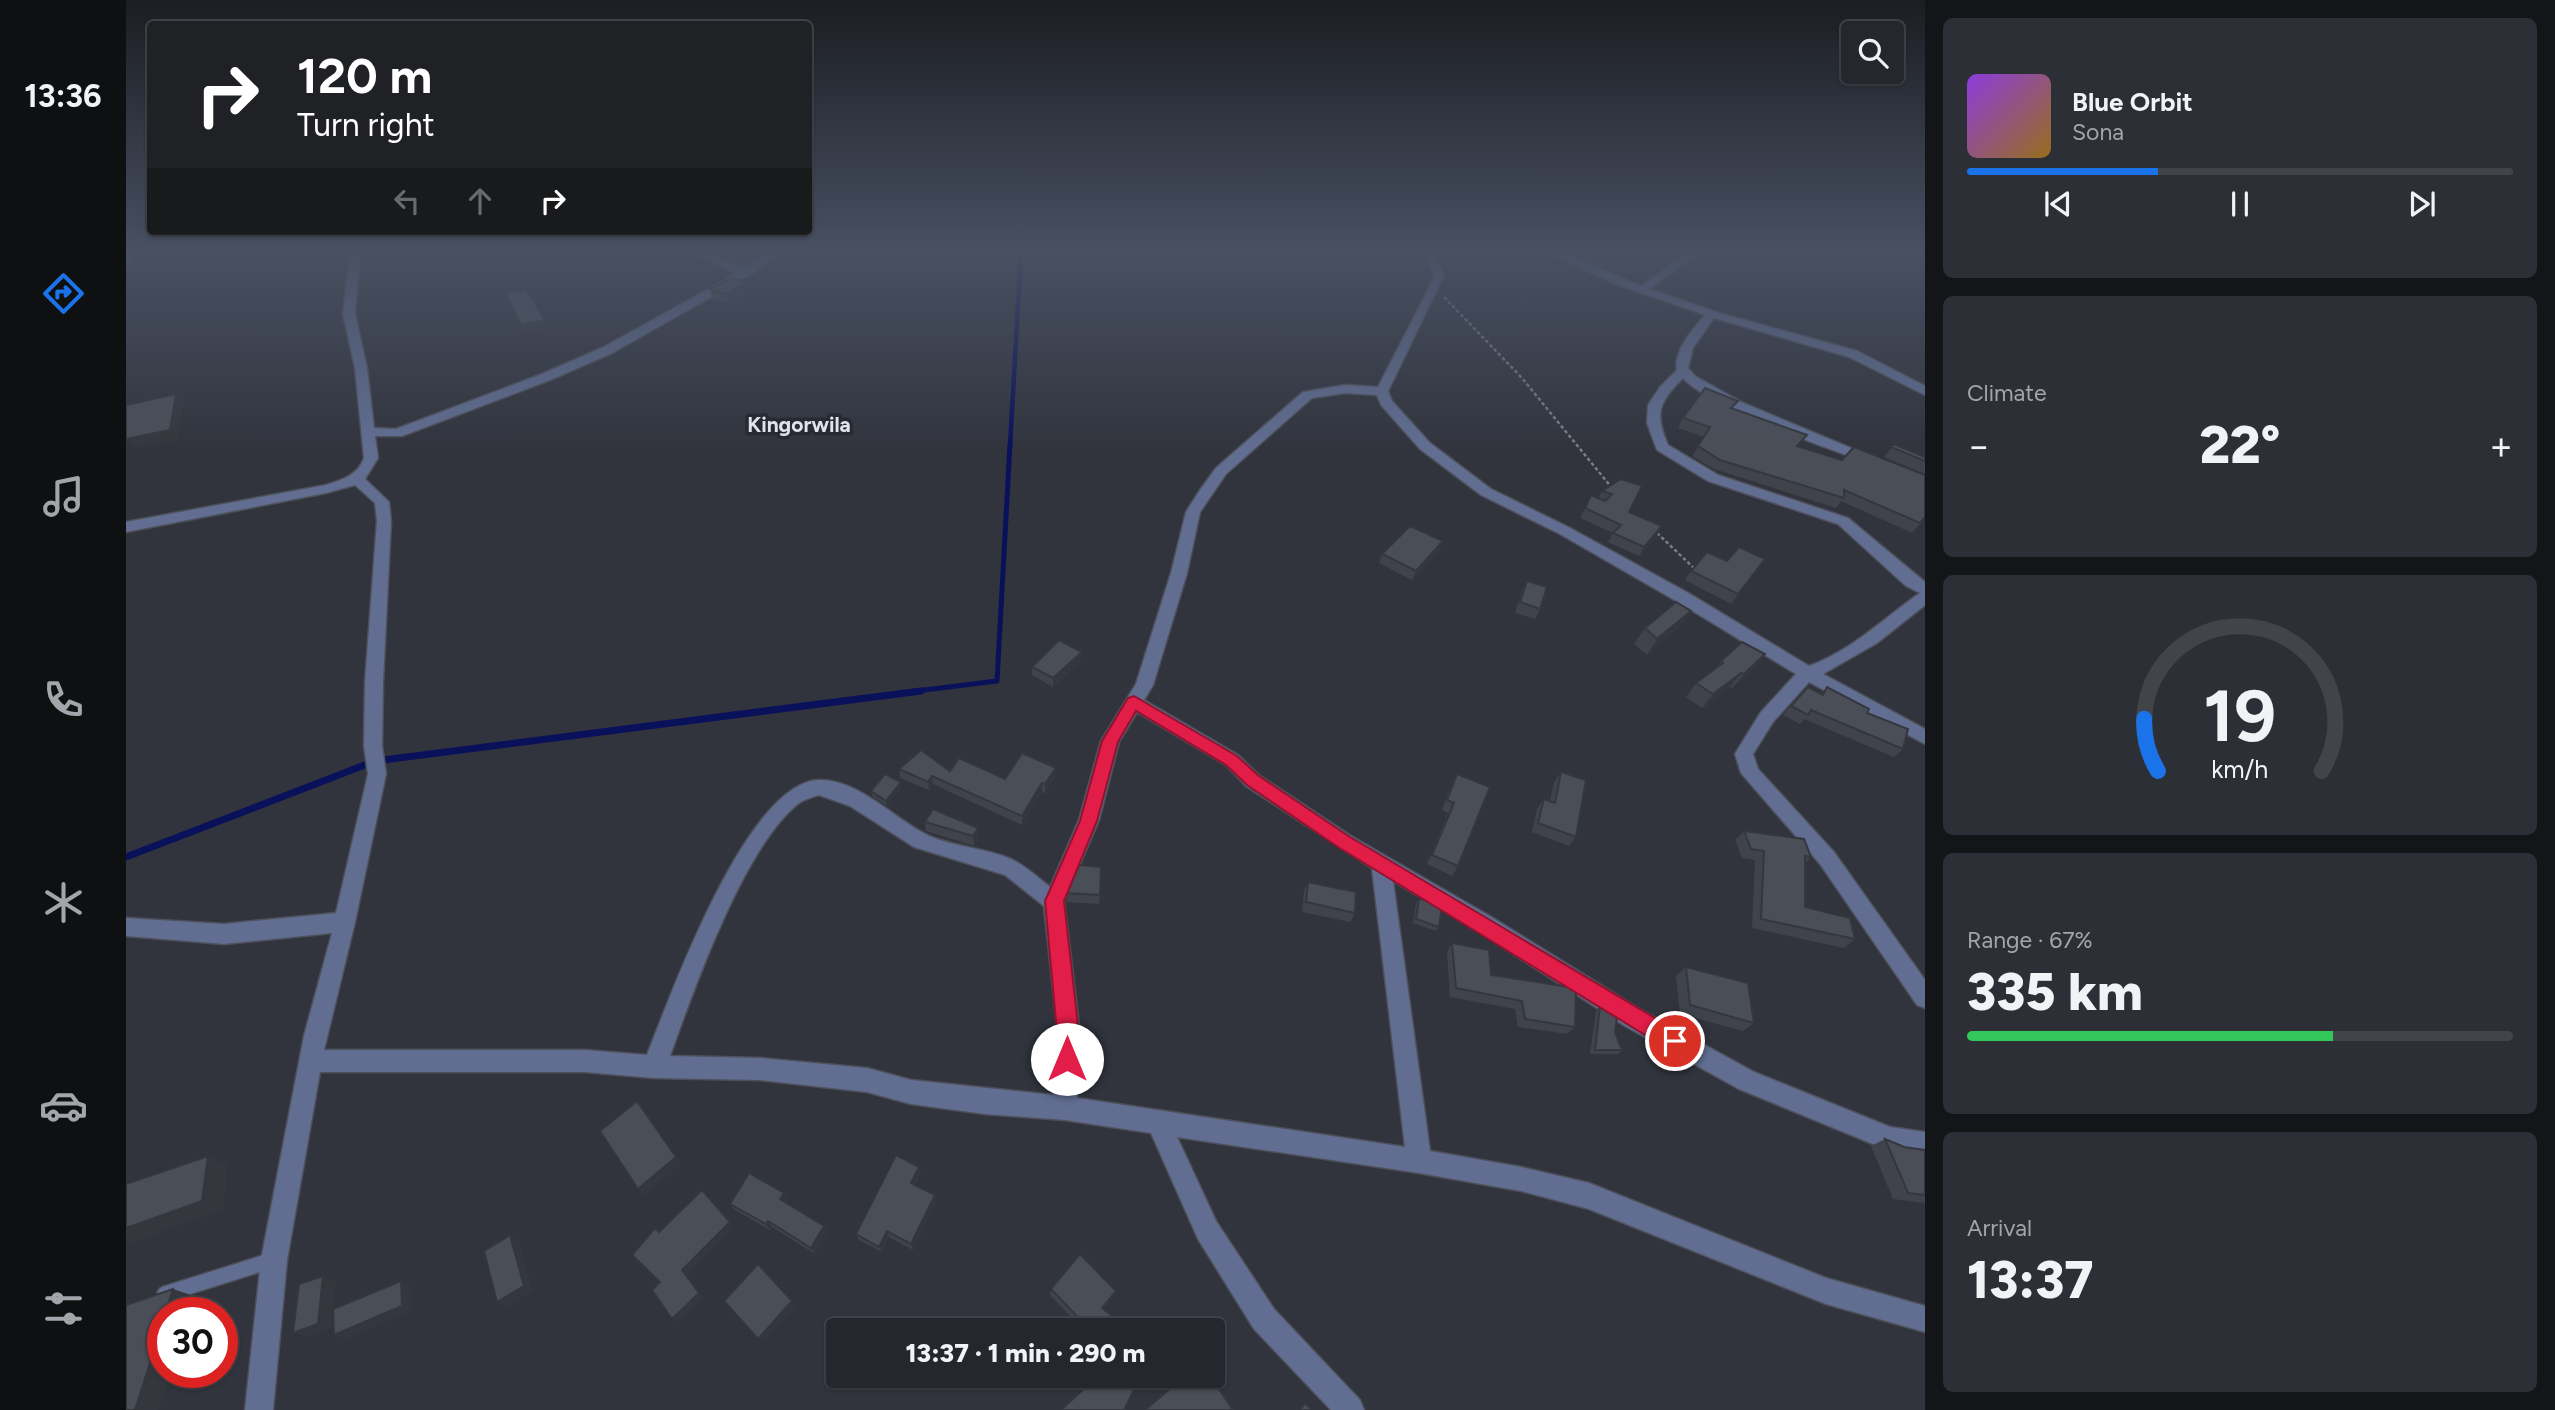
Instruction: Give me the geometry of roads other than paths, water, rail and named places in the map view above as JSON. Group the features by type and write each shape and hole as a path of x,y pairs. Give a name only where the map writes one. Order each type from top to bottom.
{"street":[{"path":"126,527 285,498 357,479 371,463 360,368 350,318"},
{"path":"368,432 397,433 547,377 608,350 666,318"},
{"path":"1420,318 1382,391 1386,402 1425,446 1486,492 1565,531 1684,598 1807,673 1925,737"},
{"path":"1709,318 1694,337 1682,362 1682,372 1657,395 1651,415 1662,447 1713,478 1843,521 1912,582 1925,589"},
{"path":"1725,318 1853,354 1925,391"},
{"path":"1682,372 1713,395 1880,463"},
{"path":"1065,1108 1069,1034 1054,901 1088,821 1110,741 1144,685 1161,633 1193,512 1221,471 1308,395 1345,389 1382,391"},
{"path":"259,1410 274,1260 310,1061 345,922 377,774 373,746 384,521 382,502 357,479"},
{"path":"1925,597 1871,639 1827,666 1807,673 1749,742 1744,754 1750,773 1827,858 1925,998"},
{"path":"1134,702 1231,761 1303,815 1633,1018 1747,1081 1890,1139 1925,1144"},
{"path":"654,1067 700,949 740,867 784,803 803,791 828,788 921,840 954,854 1011,868 1039,893 1054,901"},
{"path":"1381,864 1419,1161"},
{"path":"126,927 224,934 345,922"},
{"path":"310,1061 585,1061 654,1067 760,1069 867,1080 911,1091 985,1102 1065,1108 1419,1161 1521,1179 1589,1196 1826,1291 1925,1318"},
{"path":"1159,1124 1207,1230 1264,1319 1350,1410"}],"lane":[{"path":"153,1297 274,1260"}],"waterway":[{"path":"1010,446 1017,318"},
{"path":"908,692 997,681 1010,444"},
{"path":"126,857 375,761 921,691"}],"district":[{"name":"Kingorwila","path":"799,425"}]}
